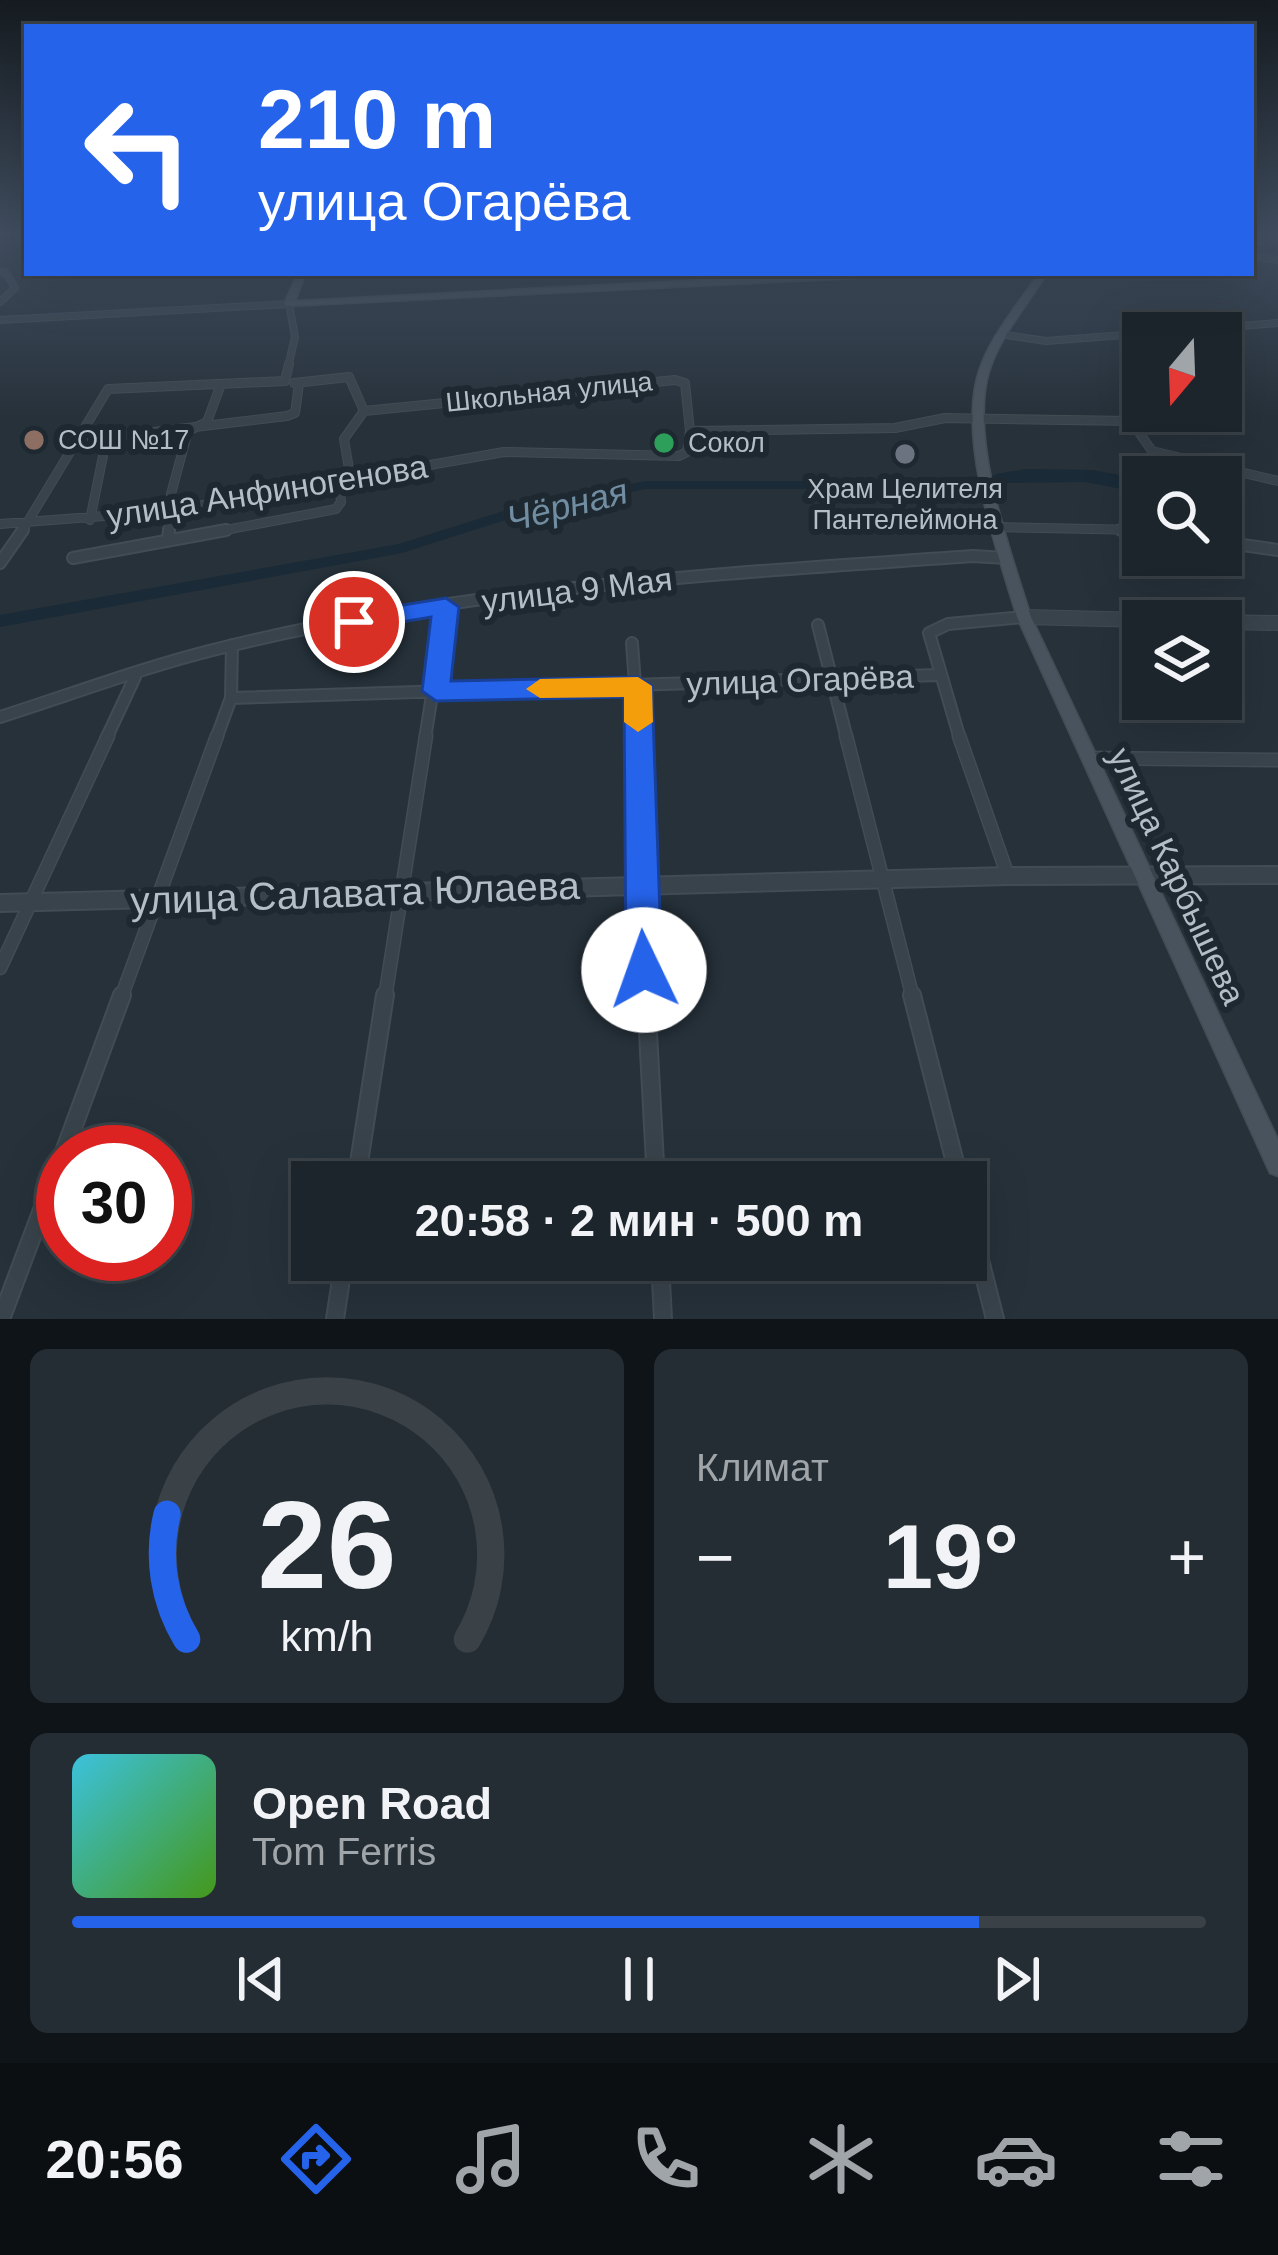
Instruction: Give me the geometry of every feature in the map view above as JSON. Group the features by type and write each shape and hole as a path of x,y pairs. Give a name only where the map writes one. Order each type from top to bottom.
{"main road":[{"path":"293,295 289,304 474,295"},
{"name":"улица Карбышева","path":"1030,295 982,378 981,420 996,527 1024,617 1278,1165"}],"street":[{"path":"0,320 289,304 295,337 285,381"},
{"path":"1242,325 1278,322"},
{"path":"1006,335 1046,341 1122,335"},
{"path":"0,563 108,389 299,384 349,377 364,411 344,439 345,482 336,508 73,558"},
{"name":"Школьная улица","path":"364,411 675,380 685,382 690,431"},
{"path":"207,422 221,384"},
{"path":"78,441 188,431 296,413 299,384"},
{"path":"690,431 890,429 945,418 1131,422 1152,451 1278,481"},
{"path":"188,431 207,422 225,425"},
{"path":"168,538 169,512 188,431"},
{"name":"улица Анфиногенова","path":"0,524 169,512 495,453 679,456 688,452 690,431"},
{"path":"89,520 103,456"},
{"path":"996,527 1122,530"},
{"path":"1242,545 1278,550"},
{"name":"улица 9 Мая","path":"2,720 232,645 446,607 677,577 951,557 1006,558"},
{"path":"359,1161 446,607"},
{"path":"1008,876 938,675 929,633 948,624 1024,617 1122,619"},
{"path":"1242,622 1278,623"},
{"path":"818,625 955,1161"},
{"path":"632,644 638,686 640,885 655,1161"},
{"path":"74,1125 231,698 232,645"},
{"name":"улица Огарёва","path":"231,698 938,675"},
{"path":"0,968 135,676"},
{"path":"1089,758 1278,760"},
{"name":"улица Салавата Юлаева","path":"0,903 1008,876 1278,875"},
{"path":"1,1319 36,1225"},
{"path":"335,1319 341,1281"},
{"path":"661,1281 663,1319"},
{"path":"985,1281 994,1319"}],"water":[{"path":"1026,469 1093,470 1122,476 1122,489 1085,482 999,483 996,474"}],"waterway":[{"name":"Чёрная","path":"0,621 402,548 518,511 646,485 895,485 1019,478"}],"slow traffic":[{"path":"540,689 638,686 638,722"}],"place":[{"name":"СОШ №17","path":"34,440"},
{"name":"Сокол","path":"664,443"},
{"name":"Храм Целителя Пантелеймона","path":"905,454"}],"route":[{"path":"354,622 446,607 436,691 638,686 644,970"}]}
